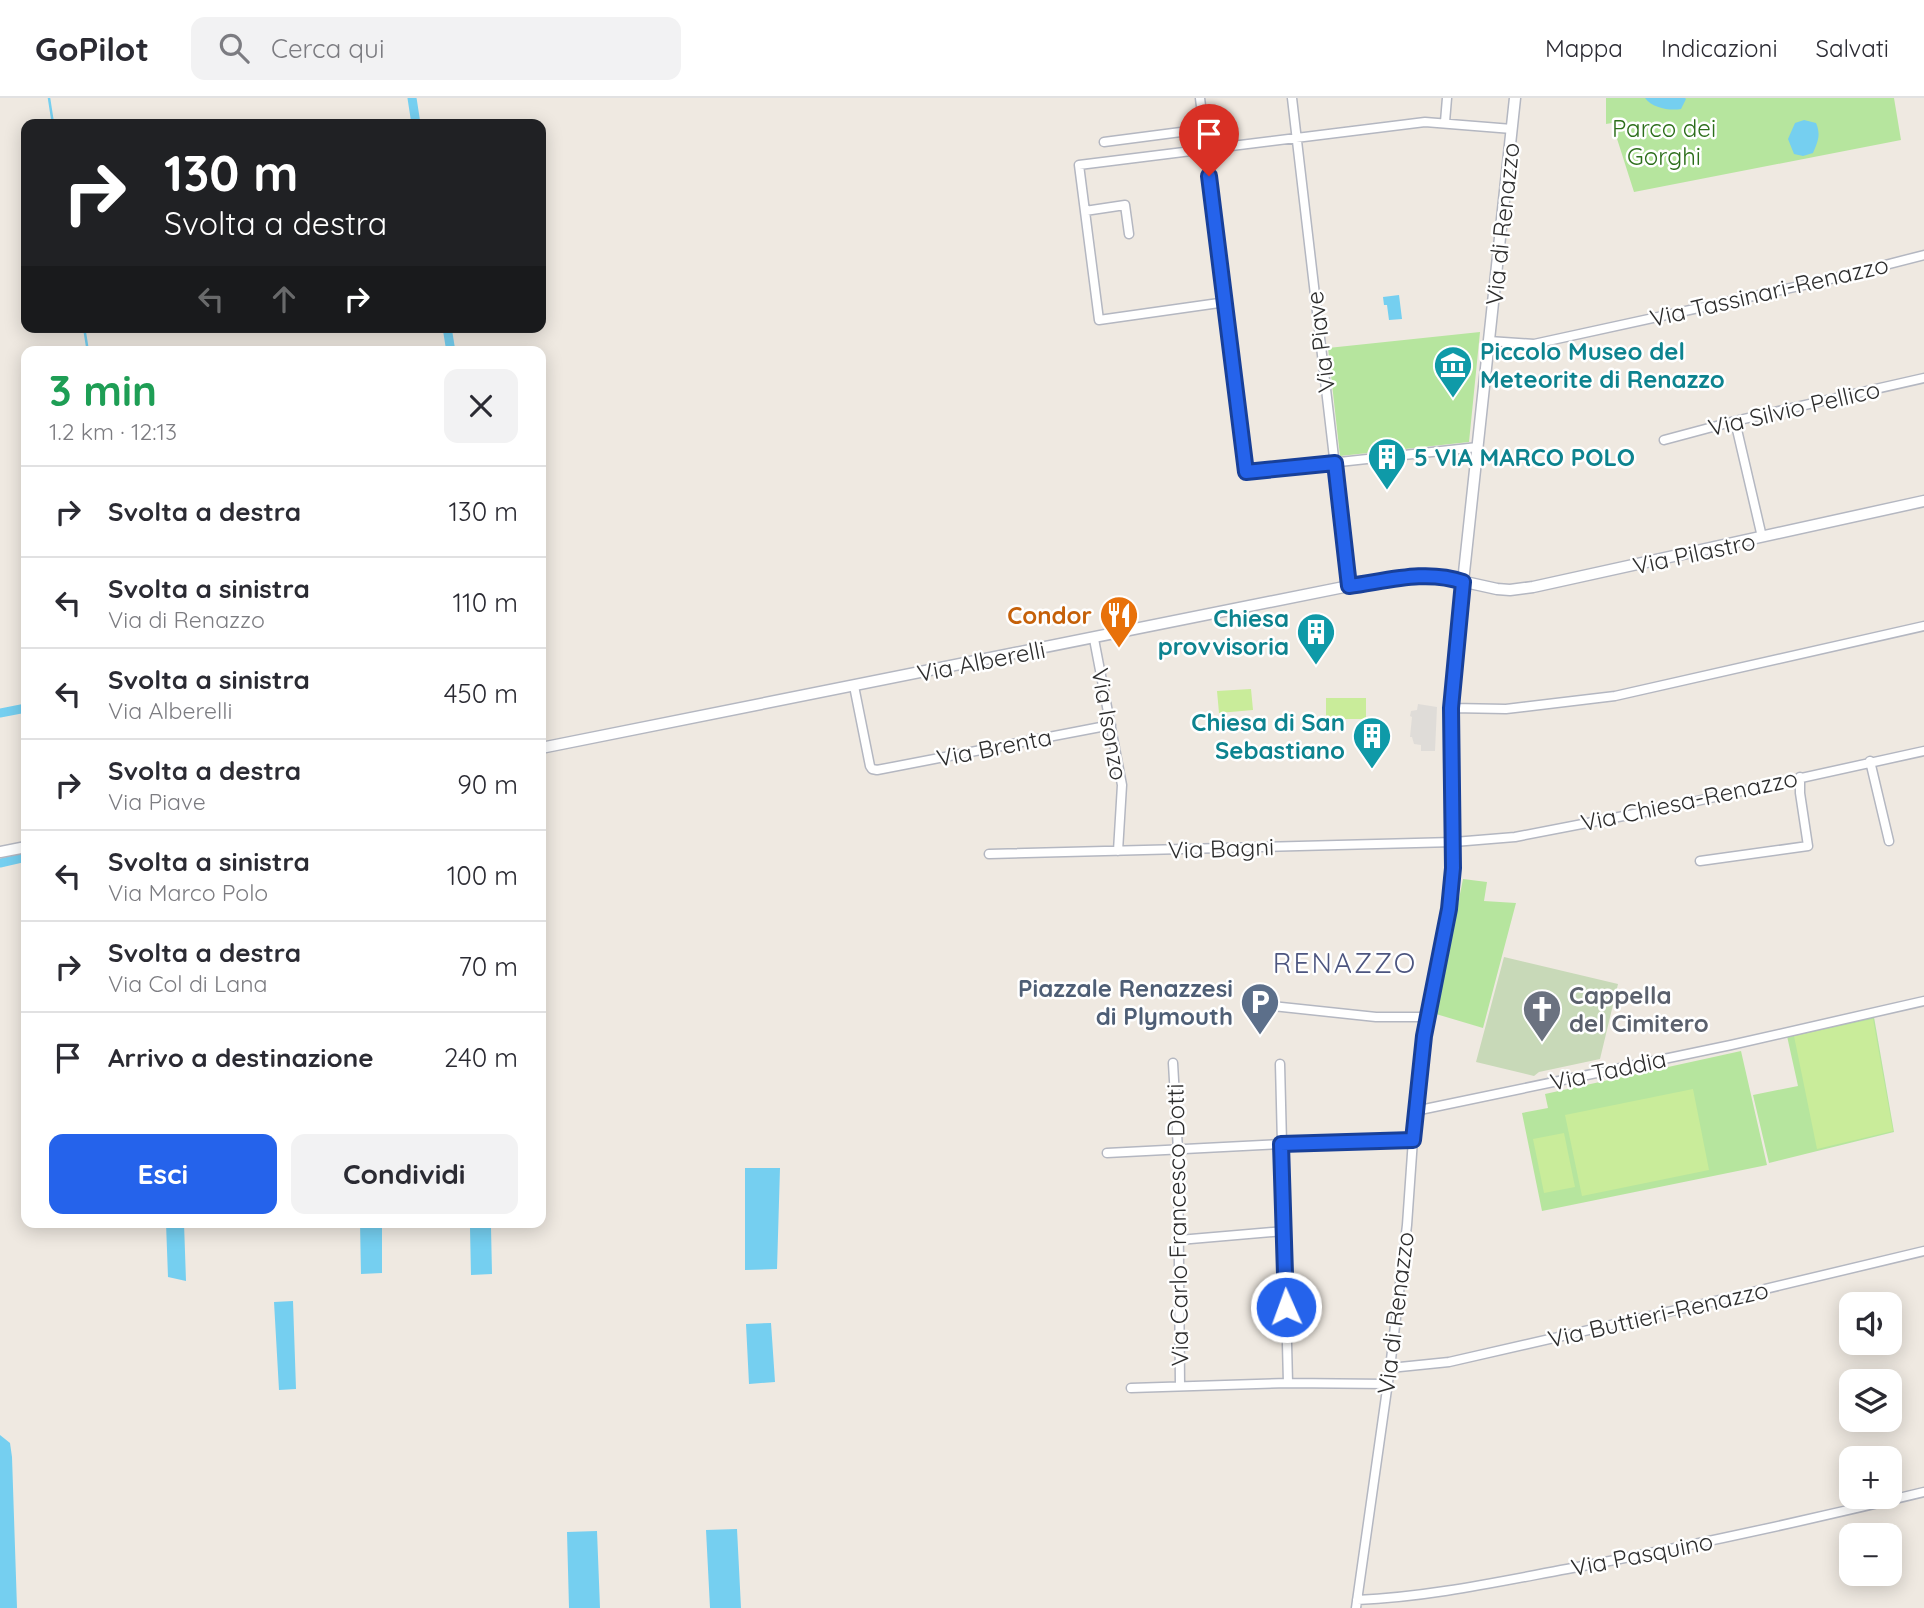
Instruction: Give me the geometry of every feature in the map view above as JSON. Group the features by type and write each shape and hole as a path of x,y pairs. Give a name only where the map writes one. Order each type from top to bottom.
{"street":[{"path":"1200,98 1246,472 1478,447"},
{"name":"Via Piave","path":"1292,98 1349,586"},
{"path":"1445,122 1447,98"},
{"name":"Via di Renazzo","path":"1357,1604 1407,1225 1415,1111 1428,1017 1450,902 1454,842 1451,708 1515,98"},
{"path":"1226,302 1099,320 1079,165 1425,122 1512,129"},
{"path":"1104,142 1204,129"},
{"path":"1085,211 1125,205 1129,234"},
{"name":"Via Tassinari-Renazzo","path":"1489,341 1534,344 1827,280 1924,255"},
{"name":"Via Silvio Pellico","path":"1664,440 1924,378"},
{"path":"1735,421 1762,537"},
{"name":"Via Pilastro","path":"1463,582 1510,590 1533,587 1924,501"},
{"name":"Via Alberelli","path":"546,747 1349,586 1407,577 1438,576 1463,582"},
{"path":"1451,708 1506,709 1615,696 1924,626"},
{"name":"Via Isonzo","path":"1094,639 1122,785 1118,851"},
{"name":"Via Brenta","path":"854,687 870,766 877,770 1111,725"},
{"name":"Via Chiesa-Renazzo","path":"1454,842 1515,837 1665,808 1924,751"},
{"path":"1870,761 1889,841"},
{"path":"1700,861 1808,846 1800,777"},
{"name":"Via Bagni","path":"989,854 1454,842"},
{"path":"0,852 21,848"},
{"name":"Via Taddia","path":"1415,1111 1731,1045 1924,1001"},
{"path":"1254,1004 1376,1017 1428,1017"},
{"name":"Via Carlo Francesco Dotti","path":"1173,1063 1178,1150 1180,1386"},
{"path":"1280,1065 1288,1383"},
{"path":"1107,1153 1413,1140"},
{"path":"1179,1240 1284,1231"},
{"name":"Via Buttieri-Renazzo","path":"1390,1368 1449,1362 1924,1251"},
{"path":"1131,1388 1288,1383 1387,1384"},
{"name":"Via Pasquino","path":"1357,1604 1441,1592 1670,1550 1924,1492"}],"green space":[{"name":"Parco dei Gorghi","path":"1606,98 1894,98 1901,140 1634,192 1612,123 1606,124"},
{"path":"1480,332 1469,442 1340,456 1328,348"},
{"path":"1251,689 1253,710 1219,713 1217,691"},
{"path":"1326,698 1366,698 1366,719 1326,719"},
{"path":"1463,879 1487,882 1484,901 1516,903 1483,1028 1436,1014"},
{"path":"1504,957 1618,984 1600,1059 1539,1072 1534,1076 1476,1062"},
{"path":"1874,1017 1894,1132 1769,1163 1753,1095 1798,1086 1787,1036"},
{"path":"1873,1019 1893,1131 1817,1149 1794,1036"},
{"path":"1741,1051 1767,1165 1542,1211 1522,1113 1548,1108 1545,1094"},
{"path":"1693,1089 1709,1170 1582,1196 1565,1115"},
{"path":"1564,1133 1575,1187 1544,1193 1533,1139"}],"shaded area":[{"path":"1418,704 1437,707 1435,751 1421,751 1421,745 1414,744 1410,737 1411,711 1417,710"}],"water":[{"path":"1645,98 1686,99 1681,109 1672,110 1657,106"},
{"path":"1804,120 1816,123 1819,135 1813,153 1803,156 1794,154 1788,139 1795,123"},
{"path":"1399,295 1402,319 1389,320 1383,297"},
{"path":"745,1168 780,1168 777,1269 745,1270"},
{"path":"166,1228 184,1228 186,1281 168,1277"},
{"path":"360,1228 382,1228 382,1273 361,1274"},
{"path":"470,1228 491,1228 492,1274 471,1275"},
{"path":"293,1301 296,1389 279,1390 274,1302"},
{"path":"771,1323 775,1382 749,1384 746,1324"},
{"path":"0,1435 10,1443 12,1457 17,1608 0,1608"},
{"path":"737,1529 741,1608 710,1608 706,1530"},
{"path":"597,1531 600,1608 569,1608 567,1532"}],"waterway":[{"path":"49,98 52,119"},
{"path":"412,98 415,119"},
{"path":"85,333 87,346"},
{"path":"448,333 450,346"},
{"path":"0,713 21,709"},
{"path":"0,863 21,858"}],"place":[{"name":"Piccolo Museo del Meteorite di Renazzo","path":"1453,399"},
{"name":"5 VIA MARCO POLO","path":"1387,491"},
{"name":"Condor","path":"1119,649"},
{"name":"Chiesa provvisoria","path":"1316,666"},
{"name":"Chiesa di San Sebastiano","path":"1372,770"},
{"name":"Piazzale Renazzesi di Plymouth","path":"1260,1036"},
{"name":"Cappella del Cimitero","path":"1542,1043"}],"district":[{"name":"RENAZZO","path":"1345,962"}],"route":[{"path":"1209,176 1246,472 1335,463 1349,586 1407,577 1438,576 1463,582 1451,708 1453,868 1449,909 1424,1036 1413,1140 1281,1144 1286,1307"}]}
